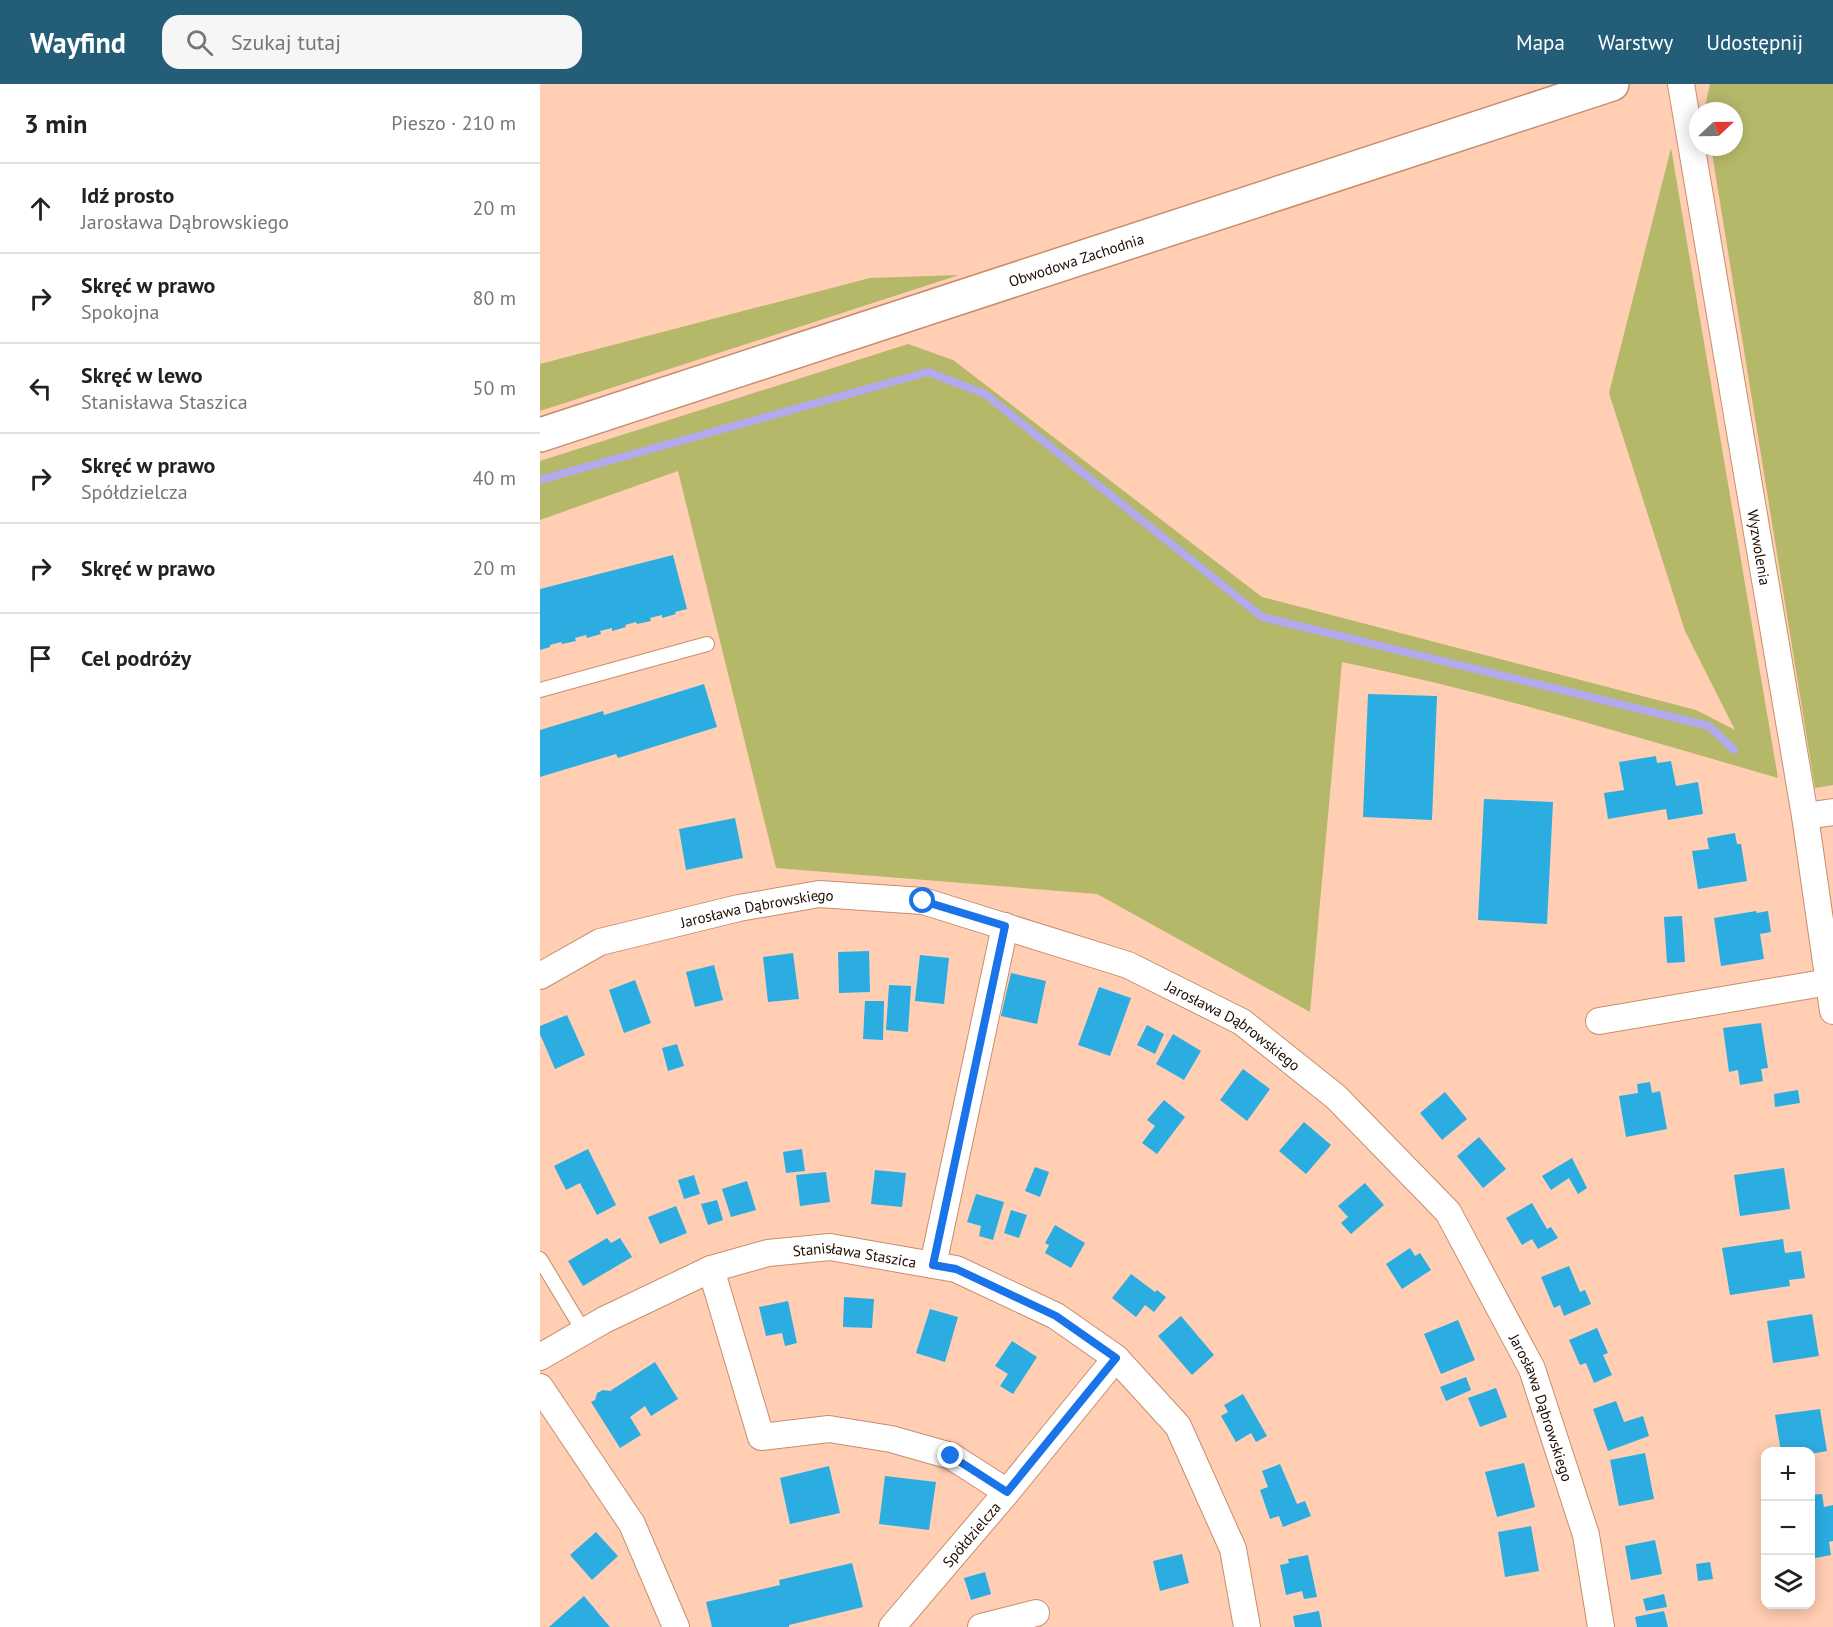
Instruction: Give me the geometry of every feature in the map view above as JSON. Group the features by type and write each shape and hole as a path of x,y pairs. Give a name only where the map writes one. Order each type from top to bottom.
{"main road":[{"name":"Obwodowa Zachodnia","path":"540,435 1612,84"}],"street":[{"name":"Wyzwolenia","path":"1681,84 1805,816 1833,1011"},
{"path":"1805,816 1833,812"},
{"name":"Jarosława Dąbrowskiego","path":"540,976 600,942 739,908 819,894 923,901 1128,965 1242,1022 1336,1097 1448,1212 1532,1368 1586,1535 1601,1627"},
{"path":"933,1265 1005,926"},
{"path":"1599,1021 1829,982"},
{"name":"Stanisława Staszica","path":"540,1357 584,1332 711,1269 768,1253 830,1247 956,1269 1056,1316 1116,1358 1178,1426 1233,1548 1247,1627"},
{"path":"711,1269 761,1437 829,1429 891,1439 951,1456 1007,1492"},
{"name":"Spółdzielcza","path":"892,1627 1007,1492 1116,1358"},
{"path":"540,1387 632,1524 675,1627"},
{"path":"981,1627 1036,1613"}],"lane":[{"path":"540,690 707,644"},
{"path":"540,1259 584,1332"}],"green space":[{"path":"1710,84 1833,84 1833,785 1815,788 1712,156 1743,156 1743,102 1706,102"},
{"path":"1671,148 1778,778 1506,701 1342,662 1310,1012 1097,894 776,868 678,471 540,520 540,461 908,344 953,360 1262,597 1696,710 1735,730 1685,631 1609,393"},
{"path":"959,275 540,411 540,364 870,278"}],"building":[{"path":"673,555 687,609 662,618 662,615 650,618 651,621 625,625 626,627 612,631 612,628 600,631 601,634 587,638 586,635 575,638 576,641 562,644 561,642 540,650 540,589"},
{"path":"704,684 717,727 618,758 616,754 540,777 540,730 603,711 604,715"},
{"path":"1368,694 1437,696 1432,820 1363,817"},
{"path":"1656,756 1657,763 1671,761 1676,786 1698,782 1703,814 1668,820 1666,809 1608,819 1604,793 1624,790 1619,762"},
{"path":"1484,799 1553,802 1547,924 1478,920"},
{"path":"735,818 743,858 686,870 679,829"},
{"path":"1735,833 1737,844 1741,844 1747,881 1698,889 1692,851 1709,849 1707,838"},
{"path":"1756,911 1757,913 1768,911 1771,932 1760,934 1764,959 1721,966 1714,918"},
{"path":"1682,916 1685,962 1667,963 1664,917"},
{"path":"869,951 870,992 839,993 838,952"},
{"path":"793,953 799,999 768,1002 763,957"},
{"path":"920,955 949,958 944,1004 915,1001"},
{"path":"714,965 723,1000 695,1007 686,972"},
{"path":"1011,973 1046,981 1037,1024 1001,1016"},
{"path":"635,980 651,1023 624,1033 609,990"},
{"path":"889,985 911,986 908,1032 886,1030"},
{"path":"1099,987 1131,998 1110,1056 1078,1045"},
{"path":"865,1001 884,1001 883,1040 863,1039"},
{"path":"567,1015 585,1055 555,1069 540,1034 540,1026"},
{"path":"1761,1023 1768,1068 1761,1069 1763,1081 1740,1085 1738,1070 1729,1072 1723,1028"},
{"path":"1147,1025 1164,1034 1155,1054 1137,1045"},
{"path":"1173,1034 1201,1051 1184,1080 1156,1064"},
{"path":"677,1044 684,1066 668,1071 662,1048"},
{"path":"1243,1069 1270,1089 1247,1121 1220,1100"},
{"path":"1650,1082 1652,1093 1660,1091 1667,1129 1626,1137 1619,1096 1638,1093 1637,1084"},
{"path":"1798,1090 1800,1103 1775,1107 1774,1094"},
{"path":"1445,1092 1467,1119 1442,1140 1420,1113"},
{"path":"1164,1100 1185,1117 1157,1154 1142,1143 1155,1126 1147,1120"},
{"path":"1304,1122 1331,1145 1306,1174 1279,1151"},
{"path":"1479,1137 1506,1169 1483,1188 1457,1156"},
{"path":"588,1149 616,1205 597,1215 580,1183 566,1190 554,1166"},
{"path":"802,1149 805,1171 786,1173 783,1152"},
{"path":"1572,1158 1587,1188 1578,1194 1569,1178 1551,1190 1542,1176"},
{"path":"1035,1167 1049,1172 1040,1197 1025,1191"},
{"path":"1784,1168 1790,1209 1740,1216 1734,1175"},
{"path":"875,1170 906,1173 902,1207 871,1204"},
{"path":"826,1172 830,1202 800,1206 796,1175"},
{"path":"694,1175 700,1194 684,1199 678,1180"},
{"path":"747,1181 756,1210 731,1217 722,1189"},
{"path":"1365,1183 1384,1205 1351,1234 1341,1223 1348,1217 1338,1206"},
{"path":"976,1194 1004,1202 993,1240 979,1236 981,1226 967,1222"},
{"path":"717,1200 723,1220 708,1225 701,1204"},
{"path":"1532,1203 1547,1229 1551,1227 1558,1238 1538,1249 1532,1239 1522,1245 1506,1218"},
{"path":"676,1206 687,1233 660,1244 648,1217"},
{"path":"1011,1210 1027,1215 1019,1238 1004,1233"},
{"path":"1055,1225 1085,1243 1071,1268 1045,1253 1049,1245 1045,1243"},
{"path":"607,1238 611,1243 620,1238 632,1257 583,1286 568,1261"},
{"path":"1783,1239 1785,1253 1801,1251 1805,1278 1789,1280 1790,1286 1730,1295 1722,1248"},
{"path":"1410,1248 1415,1256 1420,1253 1431,1270 1402,1289 1386,1264"},
{"path":"1569,1266 1580,1292 1585,1290 1591,1304 1564,1316 1560,1305 1554,1308 1541,1277"},
{"path":"1131,1274 1155,1292 1157,1290 1166,1297 1154,1312 1145,1305 1136,1317 1112,1298"},
{"path":"844,1297 874,1299 872,1328 843,1327"},
{"path":"788,1301 797,1343 785,1346 782,1333 766,1336 759,1307"},
{"path":"930,1309 958,1317 945,1362 916,1353"},
{"path":"1812,1314 1819,1356 1773,1363 1767,1321"},
{"path":"1181,1316 1214,1355 1192,1375 1158,1336"},
{"path":"1458,1320 1475,1360 1441,1374 1424,1334"},
{"path":"1597,1328 1608,1353 1603,1355 1612,1375 1594,1383 1586,1363 1580,1365 1569,1340"},
{"path":"1012,1341 1037,1357 1013,1394 1000,1386 1008,1374 995,1366"},
{"path":"655,1362 678,1399 651,1416 645,1406 630,1417 641,1435 620,1448 591,1402 595,1400 597,1393 603,1390 610,1391"},
{"path":"1466,1377 1471,1390 1446,1401 1440,1387"},
{"path":"1496,1388 1507,1417 1480,1427 1468,1398"},
{"path":"1243,1394 1267,1436 1256,1442 1251,1433 1236,1442 1221,1416 1228,1412 1224,1405"},
{"path":"1616,1401 1624,1422 1643,1416 1649,1436 1608,1451 1593,1409"},
{"path":"1820,1409 1827,1451 1815,1453 1815,1447 1780,1447 1775,1415"},
{"path":"1645,1453 1654,1499 1619,1506 1610,1460"},
{"path":"1524,1463 1535,1507 1497,1517 1485,1472"},
{"path":"1280,1464 1297,1504 1305,1501 1311,1516 1283,1527 1279,1516 1270,1519 1260,1490 1268,1487 1262,1471"},
{"path":"829,1466 840,1513 790,1524 780,1478"},
{"path":"885,1476 936,1482 929,1530 879,1524"},
{"path":"1822,1494 1824,1507 1833,1505 1833,1541 1829,1542 1831,1555 1815,1558 1815,1501 1815,1495"},
{"path":"1531,1526 1539,1571 1505,1577 1498,1532"},
{"path":"596,1532 618,1556 592,1580 570,1555"},
{"path":"1655,1540 1662,1574 1631,1580 1625,1546"},
{"path":"1182,1554 1189,1583 1160,1591 1153,1561"},
{"path":"1308,1555 1317,1597 1304,1599 1302,1591 1286,1595 1280,1565 1289,1563 1288,1559"},
{"path":"1710,1562 1713,1579 1698,1581 1696,1564"},
{"path":"852,1563 863,1607 789,1625 789,1627 712,1627 706,1602 780,1585 779,1580"},
{"path":"985,1572 991,1594 971,1600 964,1578"},
{"path":"1664,1594 1667,1607 1646,1611 1643,1599"},
{"path":"584,1596 610,1627 549,1627"},
{"path":"1319,1611 1322,1627 1295,1627 1293,1616"},
{"path":"1664,1611 1668,1627 1637,1627 1635,1617"}],"waterway":[{"path":"540,480 928,372 985,394 1262,617 1709,726 1734,750"}],"route":[{"path":"923,901 1005,926 933,1265 956,1269 1056,1316 1116,1358 1007,1492 951,1456"}]}
